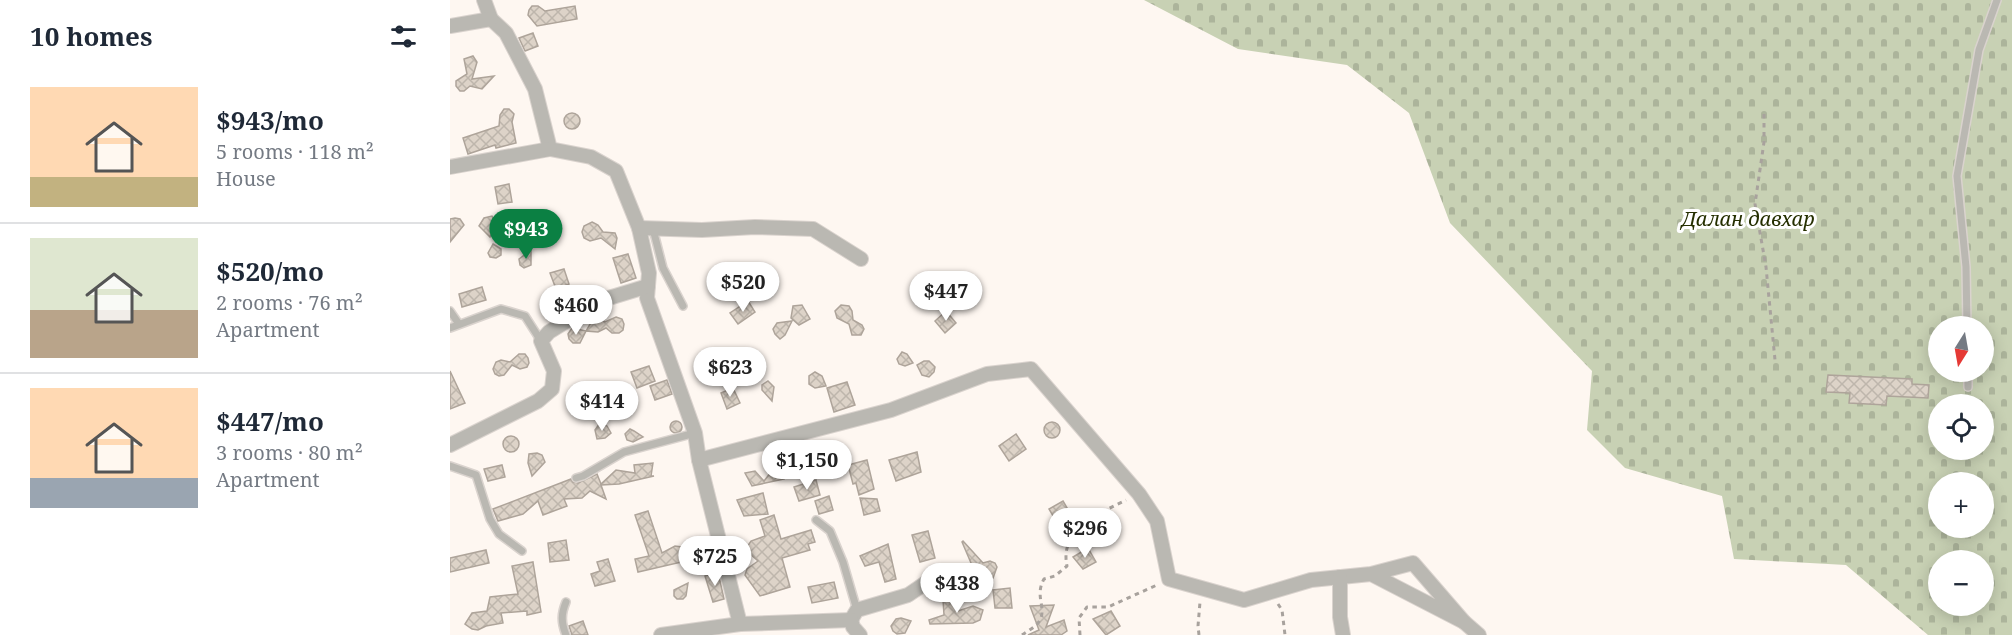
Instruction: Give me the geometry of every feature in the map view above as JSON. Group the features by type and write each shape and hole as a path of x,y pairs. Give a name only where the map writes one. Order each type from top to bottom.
{"street":[{"path":"484,0 491,19 506,33 535,89 550,149"},
{"path":"450,26 491,19"},
{"path":"450,167 550,149 591,157 616,171 639,228 649,273 647,298 695,433 699,460 740,624"},
{"path":"639,228 813,229 861,259"},
{"path":"450,445 538,401 552,389 554,371 541,341 549,332 599,301 648,286"},
{"path":"699,460 891,410 987,374 1031,369 1139,494 1157,522 1169,579 1244,600 1311,580 1371,574 1413,563 1464,622 1479,635"},
{"path":"1371,574 1464,622"},
{"path":"1340,577 1340,616 1343,635"},
{"path":"661,635 740,624 854,615 908,595 930,580"},
{"path":"854,615 853,627 860,635"}],"lane":[{"path":"1967,316 1966,267 1957,176 1979,50 1997,0"},
{"path":"653,229 663,268 683,306"},
{"path":"450,328 501,309 525,316 541,341"},
{"path":"450,311 459,324"},
{"path":"1968,382 1968,387"},
{"path":"576,478 624,452 695,433"},
{"path":"450,466 476,475 490,519 499,534 522,551"},
{"path":"816,520 830,531 843,562 854,615"},
{"path":"566,602 561,624 566,635"}],"path":[{"path":"1764,114 1764,142 1755,204 1766,267 1775,360"},
{"path":"1022,635 1037,624 1042,616 1039,587 1044,579 1055,576 1067,566 1065,557 1074,531 1094,516 1139,494"},
{"path":"1080,635 1079,618 1087,608 1108,607 1169,579"},
{"path":"1199,635 1201,588"},
{"path":"1272,591 1282,610 1285,635"}],"green space":[{"name":"Далан давхар","path":"1144,0 2012,0 2012,635 1928,635 1846,565 1734,559 1722,496 1625,468 1587,430 1592,371 1450,223 1409,113 1347,65 1238,49"}],"building":[{"path":"532,6 538,6 545,11 575,6 577,19 537,26 528,15"},
{"path":"533,33 538,46 525,51 519,38"},
{"path":"473,56 477,62 472,79 494,76 482,89 470,86 460,91 456,86 456,81 467,74 464,59"},
{"path":"504,109 509,109 514,114 512,122 516,143 496,148 495,145 468,154 463,138 499,126 500,115"},
{"path":"572,113 580,121 572,129 564,121"},
{"path":"509,184 512,202 498,204 495,187"},
{"path":"537,211 538,217 547,215 550,226 525,232 520,215"},
{"path":"492,216 497,226 490,237 479,226 484,218"},
{"path":"450,219 460,219 464,225 450,242"},
{"path":"592,222 598,225 603,232 615,233 617,238 615,249 601,238 590,241 584,238 582,232 584,226"},
{"path":"493,244 501,249 501,255 496,258 490,257 488,253"},
{"path":"531,250 531,265 524,268 520,265 519,259"},
{"path":"628,254 636,278 621,283 613,258"},
{"path":"564,269 569,284 556,289 550,273"},
{"path":"482,287 486,300 462,307 459,294"},
{"path":"558,297 564,310 551,317 544,305"},
{"path":"748,301 755,312 738,324 730,313"},
{"path":"802,305 810,319 799,325 791,318 793,306"},
{"path":"841,305 849,306 853,320 862,325 864,329 861,335 852,335 849,324 837,318 835,311"},
{"path":"946,311 956,323 945,333 935,321"},
{"path":"616,317 622,319 624,324 623,330 619,333 612,333 606,328 598,332 586,331 593,319 598,318 605,322"},
{"path":"792,321 785,335 780,339 773,329 777,323"},
{"path":"572,328 586,331 580,343 573,343 569,339 568,334"},
{"path":"902,352 907,354 913,363 905,366 899,364 897,359"},
{"path":"519,354 525,354 528,358 527,367 520,369 512,365 504,375 495,374 493,369 496,362 501,360 510,362"},
{"path":"929,361 935,367 929,377 922,375 917,365"},
{"path":"649,366 655,381 637,388 631,372"},
{"path":"450,371 465,403 450,409"},
{"path":"815,372 822,376 826,386 815,388 809,384 809,376"},
{"path":"1828,375 1912,379 1912,384 1929,385 1928,398 1887,396 1886,405 1849,403 1850,393 1826,392"},
{"path":"667,380 672,394 655,400 650,386"},
{"path":"768,381 774,387 772,401 762,390 762,385"},
{"path":"847,382 855,405 834,412 827,388"},
{"path":"601,385 607,399 585,407 579,392"},
{"path":"733,388 740,403 727,409 721,393"},
{"path":"678,421 682,427 678,433 674,433 670,425"},
{"path":"1052,422 1058,424 1060,430 1058,436 1052,438 1046,436 1044,430 1046,424"},
{"path":"600,423 607,426 611,433 605,438 597,439 595,430"},
{"path":"630,429 643,437 633,442 627,440 625,434"},
{"path":"1016,434 1026,449 1009,461 999,446"},
{"path":"511,436 517,438 519,444 517,450 511,452 505,450 503,444 505,438"},
{"path":"917,452 921,472 896,481 889,460"},
{"path":"529,454 542,455 545,462 532,476 528,463"},
{"path":"867,460 874,489 859,495 856,483 853,484 848,465"},
{"path":"653,463 651,476 654,476 619,484 601,485 606,499 590,491 582,498 564,499 567,506 543,515 538,501 523,514 498,521 493,509 571,479 578,483 597,474 601,484 616,470 635,473 634,465"},
{"path":"502,465 505,477 488,481 484,469"},
{"path":"778,469 784,479 752,486 745,473 755,471 764,481 772,471"},
{"path":"816,480 820,495 799,501 794,487"},
{"path":"763,493 768,514 744,516 737,500"},
{"path":"829,496 833,510 819,514 815,501"},
{"path":"860,498 877,499 880,511 864,515"},
{"path":"1063,501 1070,513 1056,521 1049,509"},
{"path":"648,511 662,553 675,546 682,547 686,561 638,572 635,559 649,556 635,515"},
{"path":"774,515 781,539 811,530 815,542 808,544 810,550 782,558 790,587 760,596 745,575 747,569 758,561 748,552 747,547 751,541 765,536 760,520"},
{"path":"928,531 935,558 920,562 912,535"},
{"path":"566,540 569,560 550,562 548,543"},
{"path":"963,541 983,563 990,561 995,563 997,567 993,578 968,584 974,570"},
{"path":"888,544 896,579 885,582 879,562 865,566 860,556"},
{"path":"1088,548 1096,562 1083,569 1073,557"},
{"path":"486,550 489,563 450,572 450,558"},
{"path":"608,559 615,581 595,586 591,574 600,571 597,562"},
{"path":"533,562 541,612 527,615 527,611 501,613 503,623 478,630 465,624 472,613 487,611 490,597 518,594 512,566"},
{"path":"718,572 724,599 713,602 705,576"},
{"path":"834,582 838,598 812,603 808,587"},
{"path":"688,583 686,596 683,599 677,599 674,596 674,590"},
{"path":"1010,588 1012,608 995,608 993,590"},
{"path":"957,598 958,611 973,606 983,610 980,620 973,623 930,624 929,620 944,615 943,600"},
{"path":"1054,605 1046,627 1064,620 1067,631 1061,635 1028,635 1039,630 1030,606"},
{"path":"1111,611 1120,626 1106,635 1093,619"},
{"path":"896,619 911,621 905,633 897,634 891,626"},
{"path":"583,621 588,635 572,635 569,626"}]}
